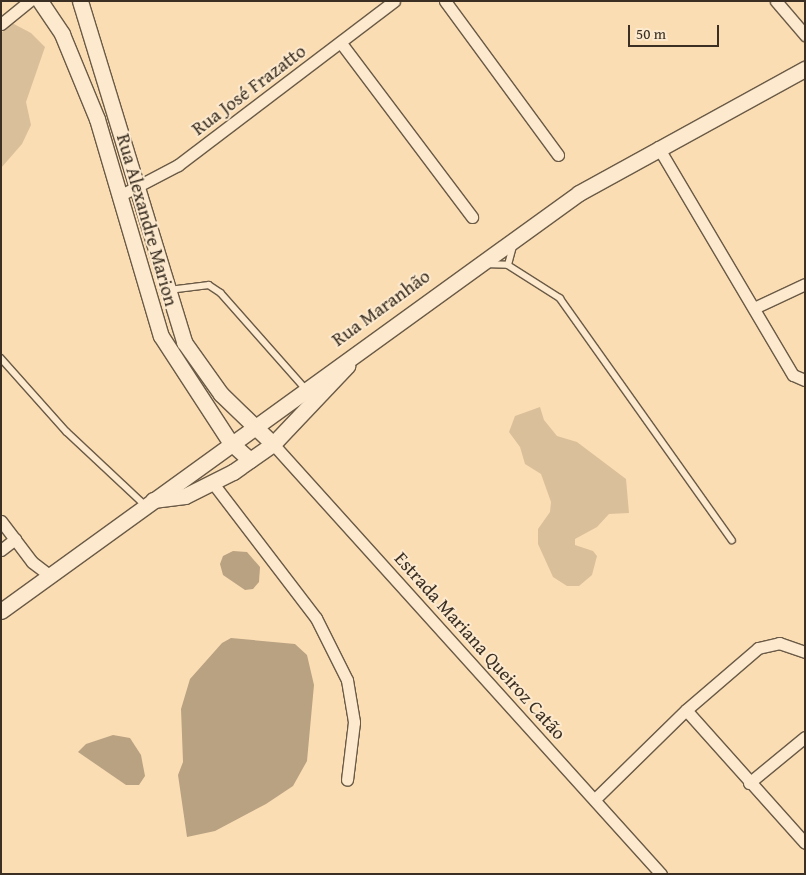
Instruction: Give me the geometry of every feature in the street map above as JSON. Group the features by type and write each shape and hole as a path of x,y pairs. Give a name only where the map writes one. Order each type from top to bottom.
{"main road":[{"name":"Rua Alexandre Marion","path":"40,1 79,69 161,336 172,359 230,442 250,460"},
{"name":"Rua Alexandre Marion","path":"80,1 139,189 184,342 200,369 253,426 273,444"},
{"name":"Rua Maranhão","path":"1,611 48,574 515,236 579,193 805,69"},
{"path":"147,502 185,496 250,460 273,444 370,341"}],"street":[{"path":"1,24 28,1"},
{"name":"Rua José Frazatto","path":"119,196 139,189 178,165 394,1"},
{"path":"445,1 558,155"},
{"path":"776,1 805,35"},
{"path":"341,43 472,217"},
{"path":"658,148 793,375 805,380"},
{"path":"754,308 805,284"},
{"name":"Estrada Mariana Queiroz Catão","path":"273,444 661,874"},
{"path":"212,482 316,618 347,680 354,722 347,780"},
{"path":"1,521 48,574"},
{"path":"1,550 15,539"},
{"path":"595,799 686,710 758,648 779,643 805,652"},
{"path":"686,710 749,783 805,843"},
{"path":"749,783 805,736"}],"lane":[{"path":"477,263 502,268 508,266 513,255 515,236"},
{"path":"508,266 560,298 732,540"},
{"path":"169,290 209,285 305,388"},
{"path":"1,358 67,432 147,502"}],"shaded area":[{"path":"12,23 31,33 45,47 26,102 31,125 22,144 1,168 1,33"},
{"path":"540,407 544,420 557,436 577,442 626,479 629,513 609,514 597,527 575,539 575,545 593,551 597,556 592,575 579,586 567,586 553,577 538,544 538,529 550,512 551,502 541,474 525,464 520,447 509,432 515,416"},
{"path":"233,551 247,552 260,567 259,582 253,589 245,590 223,575 220,564 223,556"},
{"path":"231,638 295,644 307,655 314,685 307,761 293,786 266,804 215,831 187,837 178,775 183,762 181,709 190,679 222,643"},
{"path":"113,735 130,738 141,755 145,776 139,785 126,785 78,752 86,744"}]}
